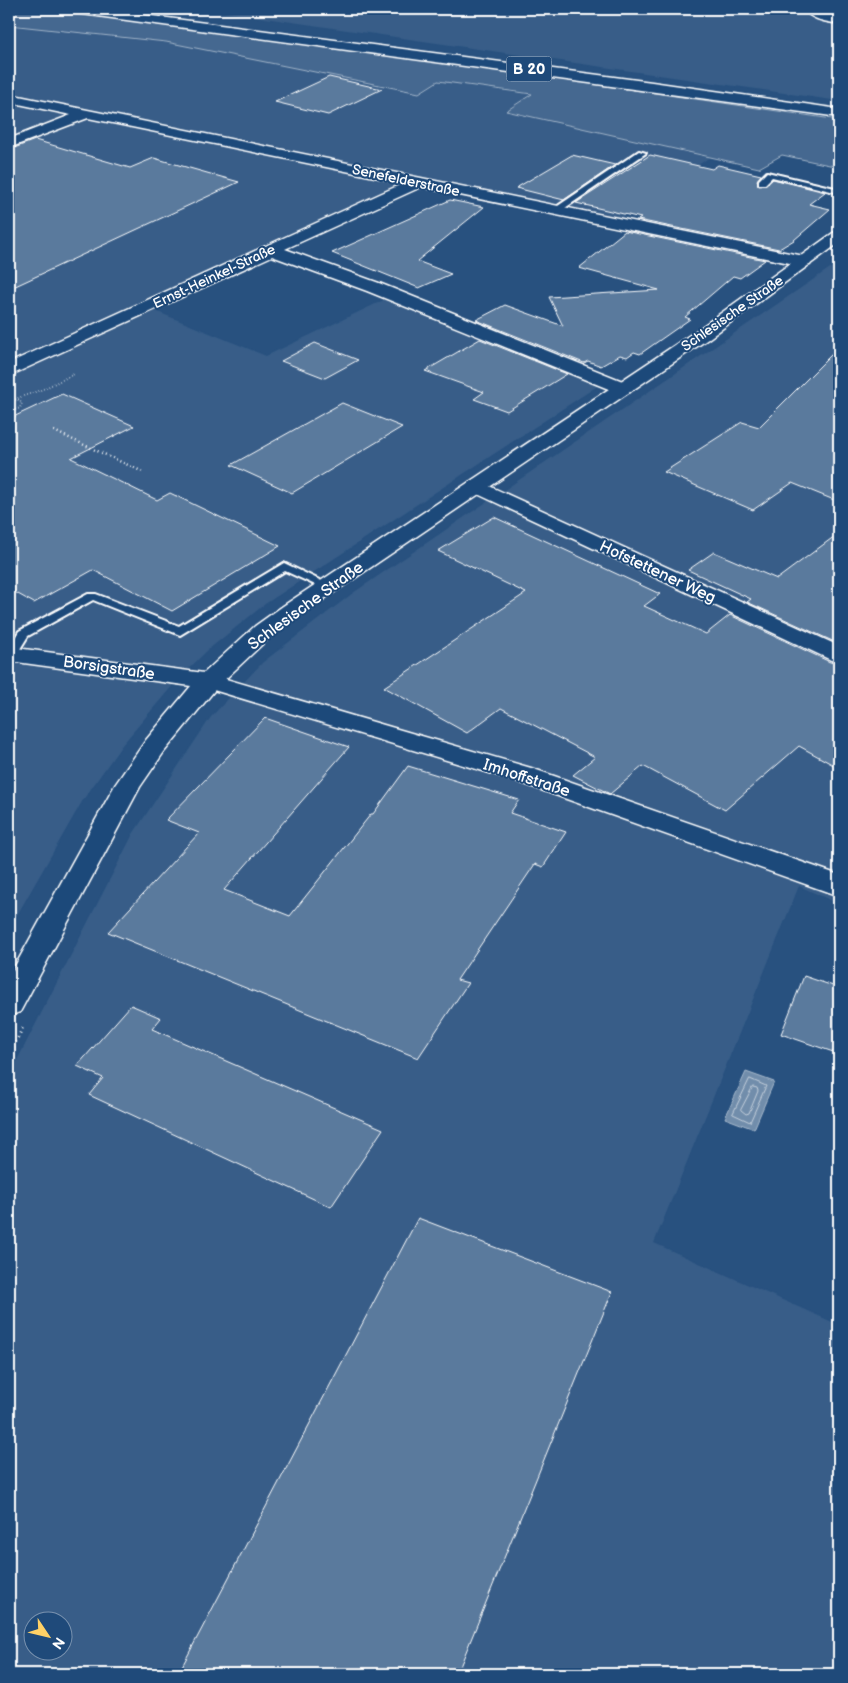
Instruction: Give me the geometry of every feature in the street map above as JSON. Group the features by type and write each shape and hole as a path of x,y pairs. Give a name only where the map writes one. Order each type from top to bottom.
{"main road":[{"name":"B 20","path":"76,9 839,113"},
{"path":"811,9 811,11 820,16 839,20"},
{"name":"Senefelderstraße","path":"10,99 804,261"},
{"path":"9,144 86,114"},
{"name":"Ernst-Heinkel-Straße","path":"9,370 419,182"},
{"name":"Schlesische Straße","path":"18,1013 128,786 184,710 209,680 264,631 702,335 839,236"},
{"path":"272,250 382,291 623,388"},
{"name":"Hofstettener Weg","path":"476,486 839,656"},
{"name":"Borsigstraße","path":"10,654 209,680"},
{"name":"Imhoffstraße","path":"209,680 522,774 709,838 839,886"}],"lane":[{"path":"556,210 642,153"},
{"path":"762,182 770,174 839,191"},
{"path":"10,654 23,634 92,596 180,631 284,566 328,587"}],"path":[{"path":"14,399 41,390 74,374"},
{"path":"9,398 21,402 22,405 17,410 9,412"},
{"path":"54,431 143,472"},
{"path":"9,1056 18,1013"}],"shaded area":[{"path":"9,9 41,9 139,21 476,67 839,120 839,167 782,155 759,168 506,111 532,94 438,81 419,93 166,42 9,25"},
{"path":"205,9 839,9 839,101 319,26"},
{"path":"9,25 166,42 533,94 507,111 710,157 607,227 431,190 411,191 153,310 266,356 388,298 599,385 265,604 209,649 179,678 122,745 83,800 9,929"},
{"path":"839,262 839,904 799,886 654,1243 839,1325 839,1674 9,1674 9,1076 133,834 211,717 263,662 353,593"}],"water":[{"path":"746,1072 774,1082 754,1129 725,1118"}],"building":[{"path":"329,77 382,89 328,115 275,102"},
{"path":"35,140 130,168 154,158 239,182 9,289 9,150"},
{"path":"572,155 615,165 564,200 516,188"},
{"path":"650,155 712,169 718,165 761,175 757,180 759,186 766,185 773,179 825,192 809,204 830,209 794,240 779,249 638,220 641,218 576,203"},
{"path":"450,200 484,207 417,261 451,274 419,288 332,253"},
{"path":"625,231 765,260 740,278 733,276 685,317 690,319 640,354 634,352 627,357 620,355 601,366 588,361 584,363 476,320 505,305 563,326 549,297 659,290 579,268"},
{"path":"480,339 567,374 507,411 474,399 484,392 425,371"},
{"path":"315,343 358,360 325,378 281,361"},
{"path":"839,347 839,502 792,483 753,510 664,472 742,422 759,427"},
{"path":"62,394 134,426 71,458 157,500 170,493 280,546 172,611 93,570 34,603 9,589 9,419"},
{"path":"342,403 402,427 292,493 231,465"},
{"path":"494,517 660,594 644,606 706,634 730,615 830,662 839,664 839,768 799,746 725,810 643,766 610,794 573,775 595,757 501,708 467,733 384,687 526,593 438,551"},
{"path":"839,533 839,644 747,602 751,599 688,570 714,552 777,579"},
{"path":"265,718 349,747 224,890 290,916 371,814 373,814 408,766 519,800 510,813 566,832 543,867 535,864 457,980 468,983 418,1058 108,932 199,833 166,820"},
{"path":"804,976 839,988 839,1054 781,1034"},
{"path":"131,1005 161,1018 152,1029 383,1129 331,1207 89,1095 103,1078 77,1066"},
{"path":"418,1218 612,1292 457,1674 178,1674"}]}
